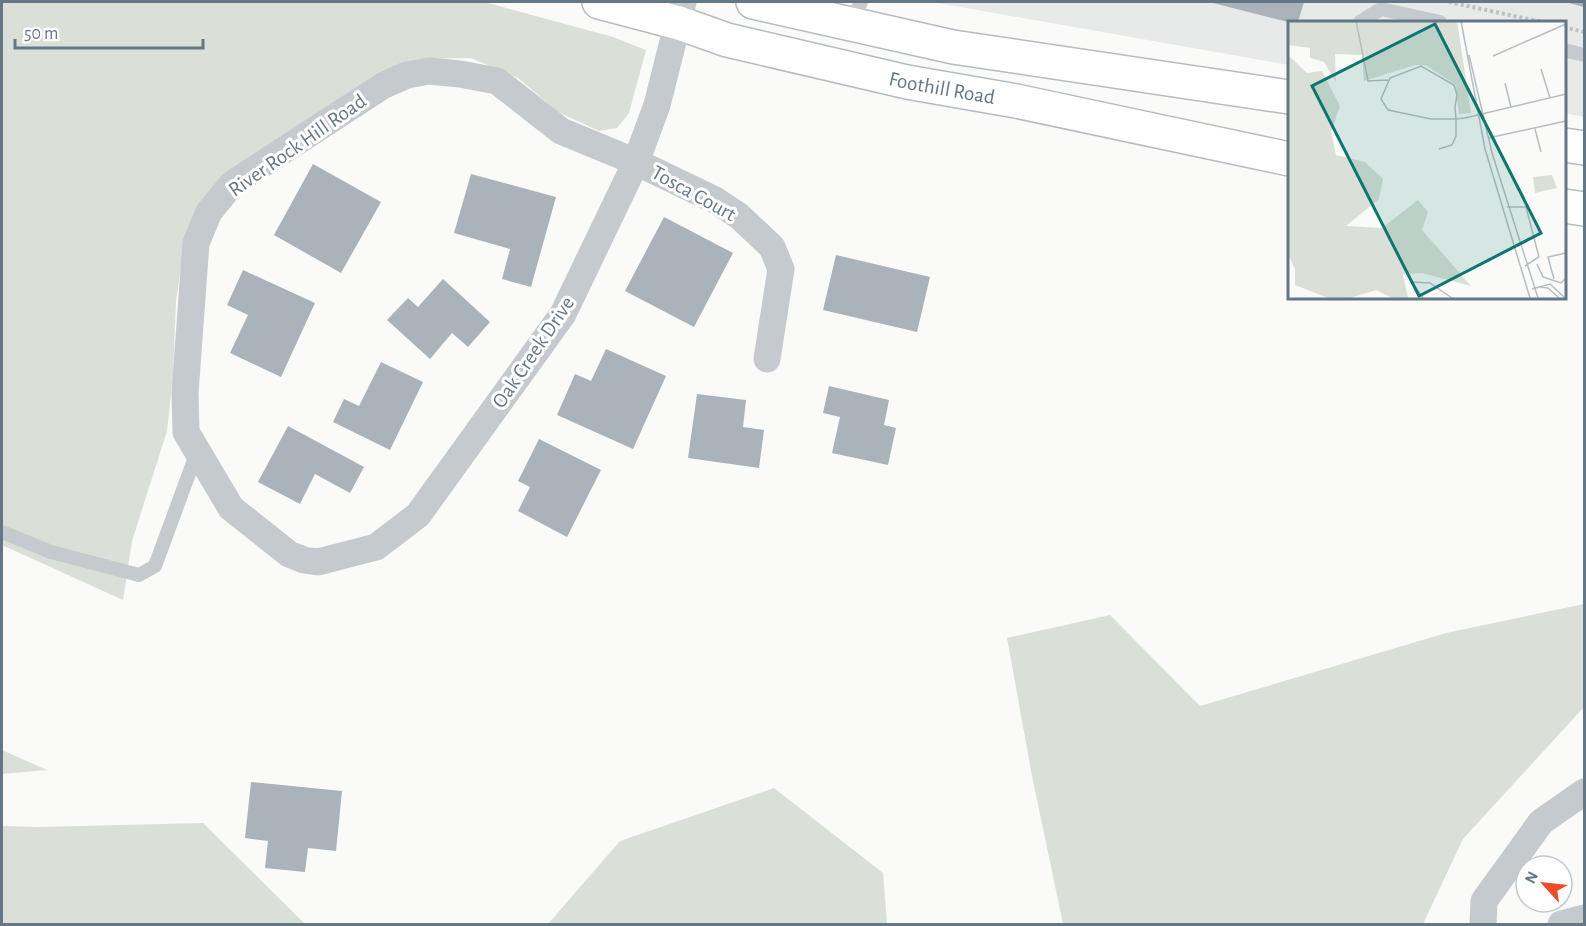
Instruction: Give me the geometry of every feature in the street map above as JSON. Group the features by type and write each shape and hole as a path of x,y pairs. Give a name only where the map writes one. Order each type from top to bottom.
{"main road":[{"name":"Foothill Road","path":"599,2 681,12 727,40 907,82 1016,102 1288,159"},
{"name":"Foothill Road","path":"753,2 856,13 953,47 1288,97"},
{"path":"1565,145 1584,148"},
{"path":"1565,206 1584,209"}],"street":[{"name":"Oak Creek Drive","path":"318,562 376,547 418,515 563,314 636,162 657,105 681,12"},
{"name":"River Rock Hill Road","path":"318,562 289,554 231,508 186,432 185,393 196,243 209,212 232,184 384,85 407,75 429,71 497,81 561,131 636,162"},
{"name":"Tosca Court","path":"636,162 716,200 739,216 772,247 781,269 767,359"},
{"path":"1483,924 1484,901 1540,822 1584,792"},
{"path":"1561,924 1584,918"}],"lane":[{"path":"1362,21 1381,9 1435,21"},
{"path":"1565,50 1584,55"},
{"path":"2,532 51,552 139,575 155,566 197,452"}],"path":[{"path":"1449,2 1537,21"},
{"path":"1565,27 1584,32"}],"shaded area":[{"path":"2,2 484,2 613,37 646,50 629,113 617,128 599,131 558,112 518,78 471,58 424,59 379,72 268,146 185,242 176,301 173,374 167,431 132,541 123,600 2,545"},
{"path":"932,2 1584,2 1584,117 1565,113 1565,21 1288,21 1288,65"},
{"path":"1584,604 1584,707 1463,839 1423,924 1063,924 1032,776 1007,638 1110,615 1200,706 1446,633"},
{"path":"2,750 47,770 2,774"},
{"path":"774,788 883,873 887,924 548,924 620,841"},
{"path":"203,823 305,924 2,924 2,826"}],"building":[{"path":"1209,2 1304,2 1298,21 1288,22"},
{"path":"1565,2 1584,2 1584,7"},
{"path":"313,164 381,202 341,273 274,235"},
{"path":"471,174 556,197 531,287 502,279 510,249 454,233"},
{"path":"664,217 733,253 694,327 625,291"},
{"path":"836,255 930,277 917,332 823,310"},
{"path":"243,270 315,303 281,377 230,353 248,315 227,305"},
{"path":"443,279 490,322 468,347 452,333 430,359 387,320 408,298 418,307"},
{"path":"606,349 666,376 633,449 557,415 575,374 591,381"},
{"path":"381,362 423,382 390,450 333,422 344,399 359,406"},
{"path":"829,386 889,400 884,425 896,428 888,465 832,453 840,417 823,413"},
{"path":"697,394 746,400 743,427 764,430 759,468 688,458"},
{"path":"288,426 364,467 350,493 315,474 300,504 258,482"},
{"path":"539,439 601,470 567,537 518,511 530,487 518,481"},
{"path":"251,782 342,791 336,851 308,848 305,872 265,868 268,841 245,838"}]}
